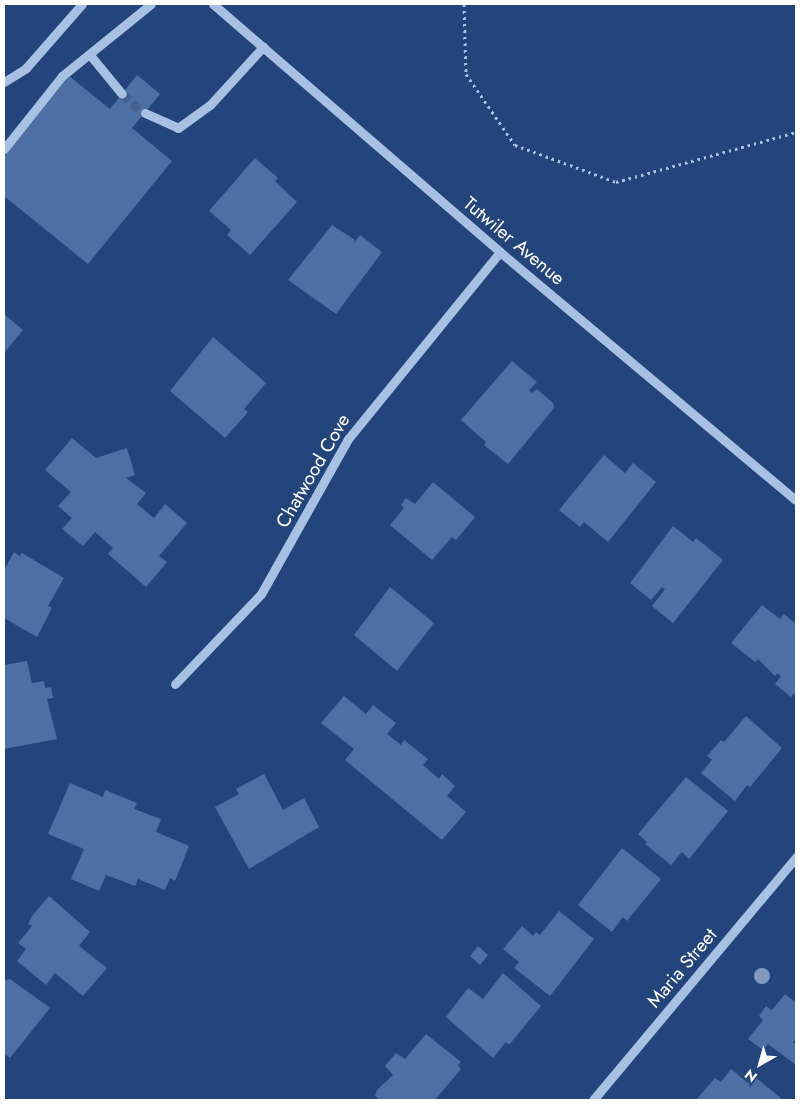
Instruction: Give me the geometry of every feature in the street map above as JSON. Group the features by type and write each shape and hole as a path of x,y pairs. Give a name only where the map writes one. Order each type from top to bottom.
{"street":[{"path":"4,82 26,68 82,4"},
{"path":"4,148 62,76 151,4"},
{"name":"Tutwiler Avenue","path":"213,4 500,252 796,500"},
{"path":"144,113 178,128 210,105 263,47"},
{"path":"90,55 122,94"},
{"name":"Chatwood Cove","path":"175,684 261,594 348,439 500,252"},
{"name":"Maria Street","path":"594,1100 796,857"}],"path":[{"path":"464,4 466,74 515,145 616,182 796,132"}],"building":[{"path":"137,75 160,94 132,128 172,161 88,264 4,196 4,157 69,76 110,109"},
{"path":"255,158 278,178 275,181 297,202 250,255 227,235 231,230 209,211"},
{"path":"332,225 355,240 354,243 360,235 382,252 336,314 288,280"},
{"path":"4,314 23,330 4,353"},
{"path":"213,337 266,383 244,409 248,412 225,438 170,391"},
{"path":"512,361 537,382 529,390 532,393 537,389 553,403 554,408 508,464 484,445 486,442 461,420"},
{"path":"72,438 96,458 127,448 135,475 126,478 146,493 137,504 154,518 165,504 187,523 159,556 167,562 146,587 108,554 113,548 95,532 83,546 62,529 72,518 58,506 71,492 45,470"},
{"path":"604,455 625,473 633,463 656,482 608,542 584,522 580,527 559,510"},
{"path":"433,482 475,517 456,540 452,537 432,560 390,525 404,508 401,505 406,498 415,504"},
{"path":"673,526 693,542 696,538 723,560 673,623 652,606 665,589 662,587 651,600 630,583"},
{"path":"14,552 20,556 22,553 64,578 48,606 52,608 37,637 4,618 4,570"},
{"path":"390,587 434,623 397,671 354,635"},
{"path":"762,605 780,619 784,614 796,624 796,691 791,697 775,684 781,676 777,673 775,676 758,659 755,662 731,643"},
{"path":"27,661 32,683 44,681 45,688 51,687 53,698 47,699 57,739 4,749 4,665"},
{"path":"344,696 366,714 373,705 396,723 387,734 401,745 404,740 428,759 423,765 439,779 442,774 455,786 447,796 466,812 442,840 345,760 354,749 321,723"},
{"path":"746,716 782,748 750,787 747,785 735,801 701,773 712,760 707,756 721,740 724,742"},
{"path":"264,774 283,810 304,798 319,827 249,869 215,807 239,794 236,789"},
{"path":"686,777 728,811 689,859 682,852 671,865 645,844 647,842 638,834"},
{"path":"70,783 103,797 105,790 137,803 134,809 161,819 156,832 189,846 175,881 170,878 165,890 138,879 135,886 106,875 99,891 71,879 84,849 48,834"},
{"path":"622,848 661,879 627,921 623,917 612,932 578,905"},
{"path":"49,896 90,932 79,946 107,968 83,996 55,973 46,985 17,961 26,949 18,943 32,926 28,924 32,916"},
{"path":"559,911 594,939 550,996 514,968 519,962 503,949 522,926 533,936 536,932 540,935"},
{"path":"478,946 488,955 480,965 470,956"},
{"path":"503,973 541,1006 509,1045 506,1042 493,1058 446,1017 468,988 483,999"},
{"path":"10,979 50,1008 10,1058 4,1053 4,981"},
{"path":"785,994 796,1003 796,1038 793,1042 796,1045 796,1065 768,1044 763,1050 748,1039 763,1020 759,1016 766,1006 772,1010"},
{"path":"426,1034 461,1062 458,1065 461,1069 435,1100 380,1100 375,1096 377,1090 393,1075 385,1066 396,1053 405,1059"},
{"path":"731,1069 748,1083 754,1076 783,1100 696,1100 715,1078 721,1082"}],"tunnel":[{"path":"122,94 145,113"}]}
